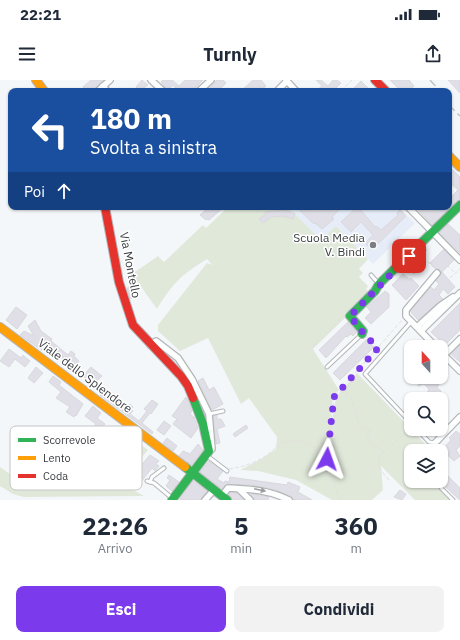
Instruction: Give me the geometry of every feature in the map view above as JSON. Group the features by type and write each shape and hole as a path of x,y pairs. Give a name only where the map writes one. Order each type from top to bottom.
{"street":[{"path":"151,80 160,88"},
{"path":"202,88 211,80"},
{"path":"375,80 383,88"},
{"path":"452,159 460,167"},
{"path":"362,333 350,316 379,284 422,248 433,232 460,205"},
{"name":"Via Montello","path":"106,210 119,282 133,325 188,386 202,424 208,453"},
{"path":"411,210 433,232 439,242 460,260"},
{"path":"429,340 412,322 404,317 406,310 438,273"},
{"path":"419,329 440,306 459,294"},
{"name":"Viale dello Splendore","path":"0,328 130,426"},
{"path":"448,350 460,339"},
{"path":"150,345 156,341 178,358 192,379 209,414 212,449 172,499"},
{"path":"448,359 460,371"},
{"path":"435,444 460,417"},
{"name":"Viale dello Splendore","path":"142,435 224,498"},
{"path":"224,498 228,488 253,489 274,494 287,500"},
{"path":"239,489 250,500"},
{"path":"206,500 214,490"}],"lane":[{"path":"370,275 379,284"},
{"path":"404,415 365,374 412,322"},
{"path":"328,367 362,333"},
{"path":"209,414 223,411"},
{"path":"423,436 429,442 435,444"},
{"path":"208,453 227,471"},
{"path":"164,468 152,477 149,482 162,488 172,499"},
{"path":"441,488 454,500"}],"path":[{"path":"344,88 352,80"},
{"path":"424,215 429,210"},
{"path":"423,257 438,273"},
{"path":"445,267 448,265 454,273"},
{"path":"450,278 460,268"},
{"path":"308,351 346,315"},
{"path":"326,462 334,397 404,317"},
{"path":"362,333 378,348"},
{"path":"340,390 351,397 360,428 370,429 367,440 374,446 384,451"},
{"path":"389,480 379,469 378,463 380,456 404,433"},
{"path":"227,471 230,468 243,468 263,458 281,444 293,441 304,441 315,447 326,462 340,500"}],"shaded area":[{"path":"225,210 291,210 321,240 336,226 368,259 359,269 363,273 359,277 368,286 366,289 368,291 345,314 347,316 313,349 339,390 333,396 330,420 332,421 336,397 357,373 404,422 404,436 418,436 425,444 404,444 404,488 438,488 451,500 415,500 381,466 383,490 372,500 332,500 296,480 258,471 240,470 263,458 276,449 277,437 249,398 241,404 208,338 180,351 158,331 158,325 207,263 212,265 207,259 190,270 178,280 157,309 132,274 158,256 164,262 203,225 206,228"},
{"name":"Scuola Media V. Bindi","path":"291,210 401,210 415,223 373,264 336,226 321,240"},
{"path":"142,446 148,450 142,457"},
{"path":"0,467 10,474 10,490 133,490 144,496 24,497 13,494 0,486"}],"building":[{"path":"91,80 104,80 95,88 83,87"},
{"path":"142,80 148,85 144,88 136,87"},
{"path":"163,80 172,80 179,86 185,80 203,80 195,88 176,88 173,85 170,88 166,88 161,82"},
{"path":"217,80 223,80 226,83 221,88 208,88"},
{"path":"253,80 261,80 266,86 264,88 244,88"},
{"path":"316,80 321,80 328,86 333,80 337,80 341,83 336,88 320,88 322,86"},
{"path":"390,80 409,80 414,86 412,88 398,88"},
{"path":"448,80 460,80 460,93"},
{"path":"361,81 368,88 354,88"},
{"path":"452,169 460,177 460,199 452,206 452,196 458,190 452,185"},
{"path":"206,210 221,210 209,220 206,220 200,215"},
{"path":"285,210 295,214 293,219 283,216 271,217 263,223 259,219 266,214 265,212"},
{"path":"299,210 314,210 316,212 318,210 339,210 332,217 334,219 322,229 315,223 314,224"},
{"path":"354,210 361,210 375,227 376,226 381,230 398,215 397,213 400,210 406,216 372,250 365,243 373,235 361,222 351,232 341,222"},
{"path":"418,210 436,210 448,210 432,225"},
{"path":"448,224 460,235 460,253 439,233"},
{"path":"444,249 454,260 441,273 440,270 436,269 430,263"},
{"path":"419,255 426,262 414,274 406,267"},
{"path":"442,272 455,287 448,294 443,289 439,295 443,299 418,320 410,311 431,287 434,290 439,284 436,281"},
{"path":"403,274 409,279 411,278 419,286 406,300 392,285"},
{"path":"129,287 131,290 136,288 137,292 133,294 134,297 130,299 127,288"},
{"path":"385,291 389,294 389,307 371,324 365,318 371,312 367,307"},
{"path":"460,303 460,330 448,342 448,340 440,340 431,332"},
{"path":"16,307 27,315 17,329 6,320"},
{"path":"35,320 41,331 52,339 51,341 68,355 71,351 75,354 74,356 79,361 72,369 59,355 57,357 45,348 43,351 20,335 24,331 34,336 28,326"},
{"path":"348,322 357,332 353,336 351,334 347,337 346,336 326,358 319,350"},
{"path":"367,339 374,347 340,380 333,373"},
{"path":"460,345 460,362 451,354"},
{"path":"9,349 21,358 23,355 30,361 25,367 15,359 9,367 0,361"},
{"path":"36,367 43,373 34,383 28,378"},
{"path":"91,367 102,376 93,385 83,376"},
{"path":"53,376 61,382 59,385 83,404 76,416 75,415 74,417 66,412 70,407 56,398 61,392 49,382"},
{"path":"203,378 209,390 214,387 223,404 212,410 198,381"},
{"path":"424,384 439,384 437,388 441,392 428,392 429,389"},
{"path":"105,389 109,392 105,397 111,401 112,399 127,407 130,404 133,407 131,409 133,411 130,414 139,421 147,411 144,409 152,400 158,404 142,423 153,432 152,434 142,426 100,395"},
{"path":"186,397 192,411 190,414 195,418 193,420 195,420 198,428 191,438 173,424 177,419 172,416"},
{"path":"93,406 101,413 97,418 105,424 103,426 94,426 96,424 85,416"},
{"path":"217,415 217,419 221,419 225,426 217,429 220,443 216,444 213,416"},
{"path":"164,421 171,426 164,435 157,430"},
{"path":"246,425 248,428 235,437 233,434"},
{"path":"456,431 460,434 460,446 456,450 460,456 454,461 448,456 447,444 451,440 449,438"},
{"path":"167,438 177,446 173,451 163,443"},
{"path":"198,444 203,450 191,465 179,456 183,451 190,454"},
{"path":"150,455 159,461 156,464 159,466 155,471 152,468 142,480 142,464"},
{"path":"209,461 223,471 217,479 224,483 225,481 229,482 230,477 287,485 288,482 300,487 298,492 312,500 294,500 291,496 276,490 252,485 228,484 222,489 200,472"},
{"path":"169,475 179,482 172,491 166,486 170,480 167,478"},
{"path":"448,476 460,488 460,500 447,488 448,488"},
{"path":"193,481 207,491 201,500 181,500 180,499"},
{"path":"400,490 406,494 402,500 394,497"},
{"path":"230,492 237,493 244,500 232,500 229,494"},
{"path":"250,494 269,497 268,500 254,500"}],"railway":[{"path":"430,80 437,88"},
{"path":"452,108 460,116"}],"traffic: fast":[{"path":"362,334 363,331 350,316 375,291 379,284 460,205"},
{"path":"172,500 209,451 203,424 193,398"},
{"path":"185,467 227,500"}],"traffic: slow":[{"path":"36,80 42,88"},
{"path":"452,159 460,167"},
{"path":"0,327 131,426"},
{"path":"142,434 185,467"}],"traffic: jam":[{"path":"375,80 383,88"},
{"path":"106,210 119,282 133,325 181,376 188,386 193,398"}],"place":[{"name":"Scuola Media V. Bindi","path":"373,245"}],"route":[{"path":"327,459 334,397 378,348 363,333 363,331 350,316 379,284 409,256"}]}
